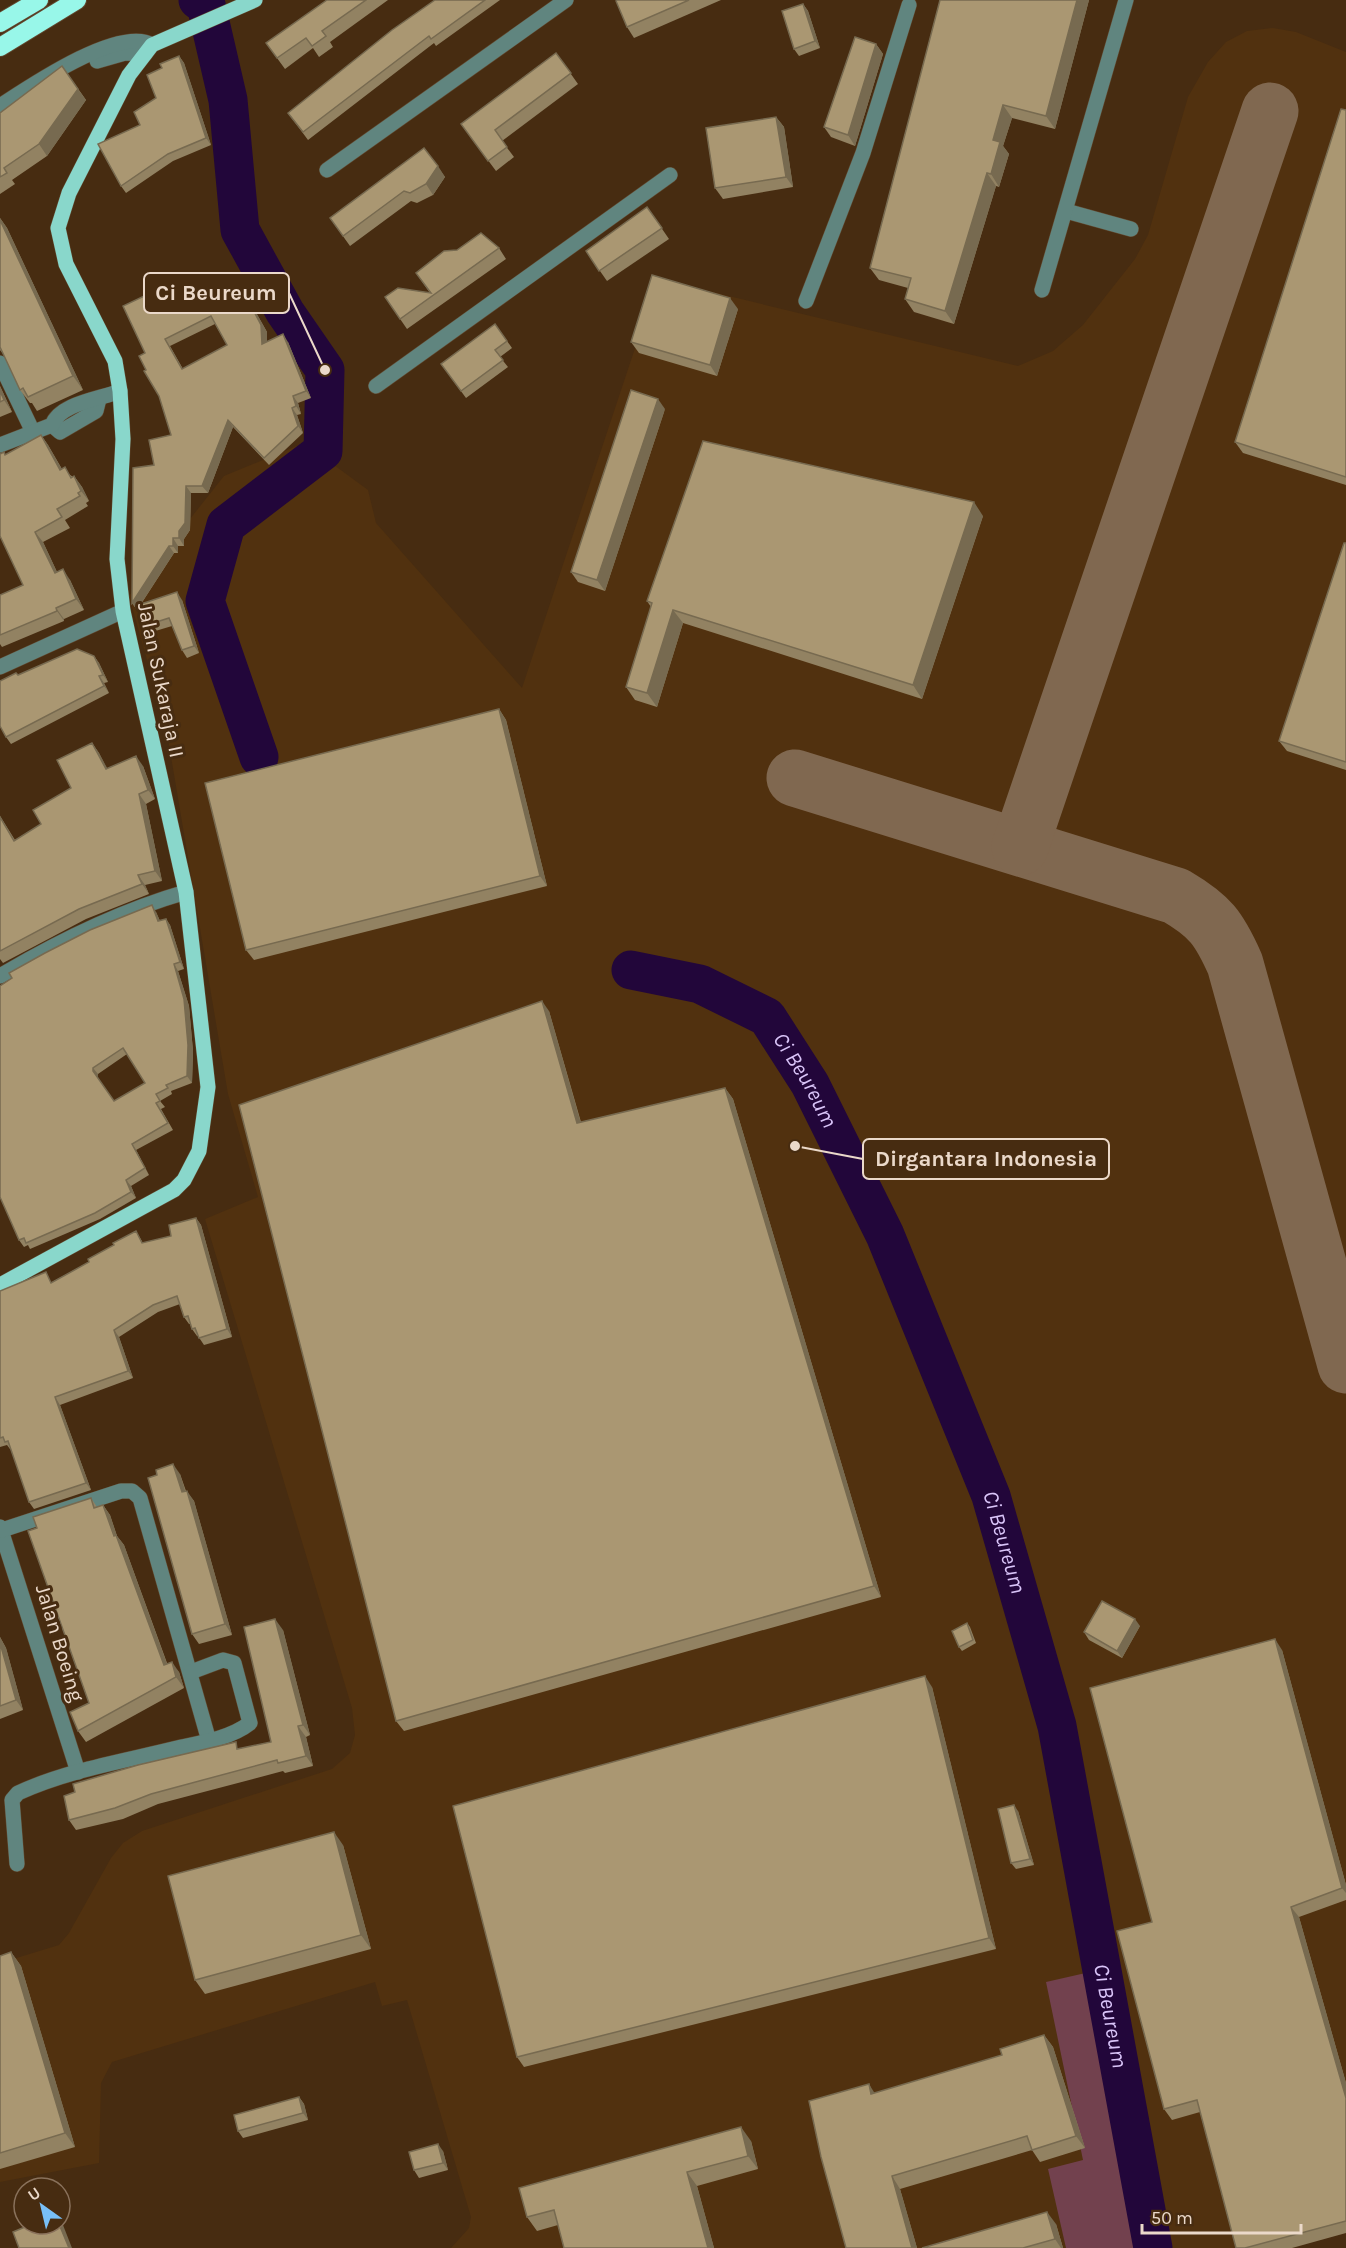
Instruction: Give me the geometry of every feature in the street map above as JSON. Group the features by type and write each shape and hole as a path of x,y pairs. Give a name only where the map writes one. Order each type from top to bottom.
{"highway":[{"path":"0,23 39,0"},
{"path":"0,47 77,0"}],"main road":[{"path":"149,50 189,29 255,0"},
{"name":"Jalan Sukaraja II","path":"0,1285 161,1198 184,1180 199,1151 208,1087 186,892 123,611 117,559 123,439 120,391 115,361 66,264 58,228 69,193 129,75 149,50"}],"street":[{"path":"327,170 566,0"},
{"path":"1042,290 1126,0"},
{"path":"806,301 863,153 909,5"},
{"path":"0,106 53,74 125,53 149,50"},
{"path":"376,386 670,175"},
{"path":"1066,211 1131,229"},
{"path":"0,363 32,430"},
{"path":"0,445 32,430 52,425 60,432 96,411 99,399 120,391"},
{"path":"0,667 123,611"},
{"path":"0,976 138,906 186,892"},
{"path":"1,1528 121,1491 132,1491 140,1498 209,1741"},
{"name":"Jalan Boeing","path":"1,1528 78,1772"},
{"path":"17,1864 12,1800 18,1792 78,1772 209,1741 244,1728 250,1723 250,1716 234,1663 223,1660 191,1672"}],"shaded area":[{"path":"1273,28 1296,32 1346,52 1346,2225 1262,2248 451,2248 469,2228 471,2217 407,2000 382,2006 375,1982 112,2062 101,2083 99,2163 31,2176 12,2176 12,2180 0,2182 0,1963 59,1945 69,1933 111,1858 123,1843 142,1831 332,1769 350,1753 355,1735 352,1708 205,1219 258,1197 228,1094 166,727 129,596 224,476 304,443 368,490 376,523 522,688 658,279 1018,366 1053,351 1083,325 1135,259 1148,235 1188,97 1208,62 1226,42 1247,31"},
{"path":"1084,1908 1135,2107 1137,2159 1157,2203 1158,2248 1066,2248 1048,2169 1083,2160 1046,1982 1090,1972 1077,1909"}],"building":[{"path":"327,0 366,0 322,31 326,36 312,46 306,38 277,58 266,43"},
{"path":"435,0 485,0 431,39 429,36 303,132 288,113 392,30"},
{"path":"617,0 689,0 627,27"},
{"path":"940,0 1077,0 1046,116 1003,105 993,140 1000,142 991,174 987,173 945,311 905,299 911,278 870,268"},
{"path":"803,4 815,41 794,49 782,11"},
{"path":"855,37 876,44 848,135 824,127"},
{"path":"556,53 571,73 495,130 507,147 488,161 461,124"},
{"path":"179,56 206,138 168,154 121,186 98,144 140,125 134,112 156,98 147,75 162,68 160,64"},
{"path":"62,66 78,89 39,144 4,168 7,173 0,177 0,113"},
{"path":"1341,109 1346,110 1346,477 1235,442"},
{"path":"776,117 786,177 715,188 706,128"},
{"path":"424,148 438,166 426,184 410,193 404,191 343,236 330,218"},
{"path":"647,207 662,228 599,271 586,251"},
{"path":"0,220 73,376 28,397 23,388 20,390 0,347"},
{"path":"481,233 499,248 400,319 385,297 398,288 431,293 416,273 444,251 457,250"},
{"path":"232,274 242,306 249,302 261,325 262,344 283,334 306,391 293,396 296,406 292,408 298,426 264,458 228,420 202,486 186,486 185,523 179,531 179,538 173,538 173,546 169,546 132,603 133,468 154,465 149,440 171,435 159,396 144,371 146,370 139,356 145,353 123,306 161,288 164,294","holes":["211,316 227,345 182,369 165,339"]},
{"path":"652,275 730,298 710,365 631,342"},
{"path":"495,324 507,341 495,350 503,360 461,391 441,364"},
{"path":"631,390 658,399 597,580 571,572"},
{"path":"41,435 60,470 65,467 71,478 74,476 81,491 78,493 80,496 57,509 62,517 35,532 55,573 63,569 76,599 56,608 57,611 0,635 0,595 23,585 0,536 0,454 4,452 5,455"},
{"path":"703,441 974,502 913,685 673,610 647,693 626,687 652,603 647,601"},
{"path":"1344,543 1346,543 1346,762 1279,741"},
{"path":"177,592 194,646 182,650 169,618 147,625 141,604"},
{"path":"77,649 94,656 103,675 99,676 104,686 6,737 0,726 0,681"},
{"path":"499,709 540,876 246,950 205,783"},
{"path":"92,743 106,769 136,756 148,790 139,794 155,871 138,875 142,884 79,909 0,951 0,817 14,841 41,824 33,810 71,788 57,760"},
{"path":"152,905 158,921 166,919 180,962 174,964 184,999 188,1045 187,1076 166,1085 168,1088 156,1094 160,1101 156,1103 168,1123 132,1144 145,1168 126,1180 131,1192 95,1213 26,1243 24,1238 19,1240 0,1197 0,986 12,978 9,973 90,930","holes":["123,1048 145,1083 114,1101 93,1068"]},
{"path":"542,1001 577,1123 725,1088 874,1586 396,1721 239,1105"},
{"path":"196,1218 227,1329 199,1338 195,1328 192,1329 188,1316 184,1317 177,1296 153,1305 114,1330 128,1371 55,1397 86,1483 29,1502 8,1441 5,1442 3,1437 0,1438 0,1291 46,1272 51,1283 89,1262 88,1259 136,1231 142,1243 171,1236 169,1225"},
{"path":"173,1464 182,1492 187,1491 225,1624 192,1634 148,1478 157,1475 156,1470"},
{"path":"91,1498 94,1508 103,1505 164,1665 172,1662 176,1677 78,1731 70,1712 89,1703 28,1531 37,1528 33,1517"},
{"path":"1102,1601 1135,1619 1117,1651 1084,1632"},
{"path":"275,1619 303,1725 298,1726 306,1756 278,1763 277,1760 151,1794 115,1808 69,1820 64,1796 75,1792 73,1784 138,1765 236,1742 237,1749 271,1742 244,1627"},
{"path":"967,1623 973,1640 959,1647 952,1631"},
{"path":"1275,1639 1342,1888 1291,1907 1346,2098 1346,2221 1245,2248 1236,2248 1197,2100 1164,2109 1117,1931 1152,1922 1090,1688"},
{"path":"0,1643 16,1700 0,1706"},
{"path":"925,1676 989,1938 517,2057 453,1806"},
{"path":"1014,1805 1030,1859 1011,1863 998,1809"},
{"path":"334,1832 361,1935 195,1980 168,1876"},
{"path":"11,1952 65,2133 0,2153 0,1956"},
{"path":"1044,2035 1076,2136 1032,2150 1027,2136 892,2176 912,2248 846,2248 821,2157 809,2101 869,2084 871,2094 1002,2055 1000,2049"},
{"path":"299,2097 303,2113 238,2131 234,2115"},
{"path":"741,2127 748,2156 687,2172 708,2248 564,2248 554,2210 527,2217 519,2188"},
{"path":"438,2144 443,2163 414,2170 409,2152"},
{"path":"1047,2212 1055,2239 1023,2248 922,2248"},
{"path":"14,2236 64,2236 69,2248 19,2248"}],"waterway":[{"name":"Ci Beureum","path":"198,0 206,5 228,100 240,230 285,312 325,370 323,451 226,525 205,601 259,757"},
{"name":"Ci Beureum","path":"631,970 700,984 767,1017 810,1084 885,1235 991,1496 1057,1726 1153,2248"}],"taxiway":[{"path":"1020,847 1270,111"},
{"path":"795,778 1176,896 1197,910 1212,924 1224,941 1235,964 1346,1365"}],"place":[{"name":"Ci Beureum","path":"325,370"},
{"name":"Dirgantara Indonesia","path":"795,1146"}]}
